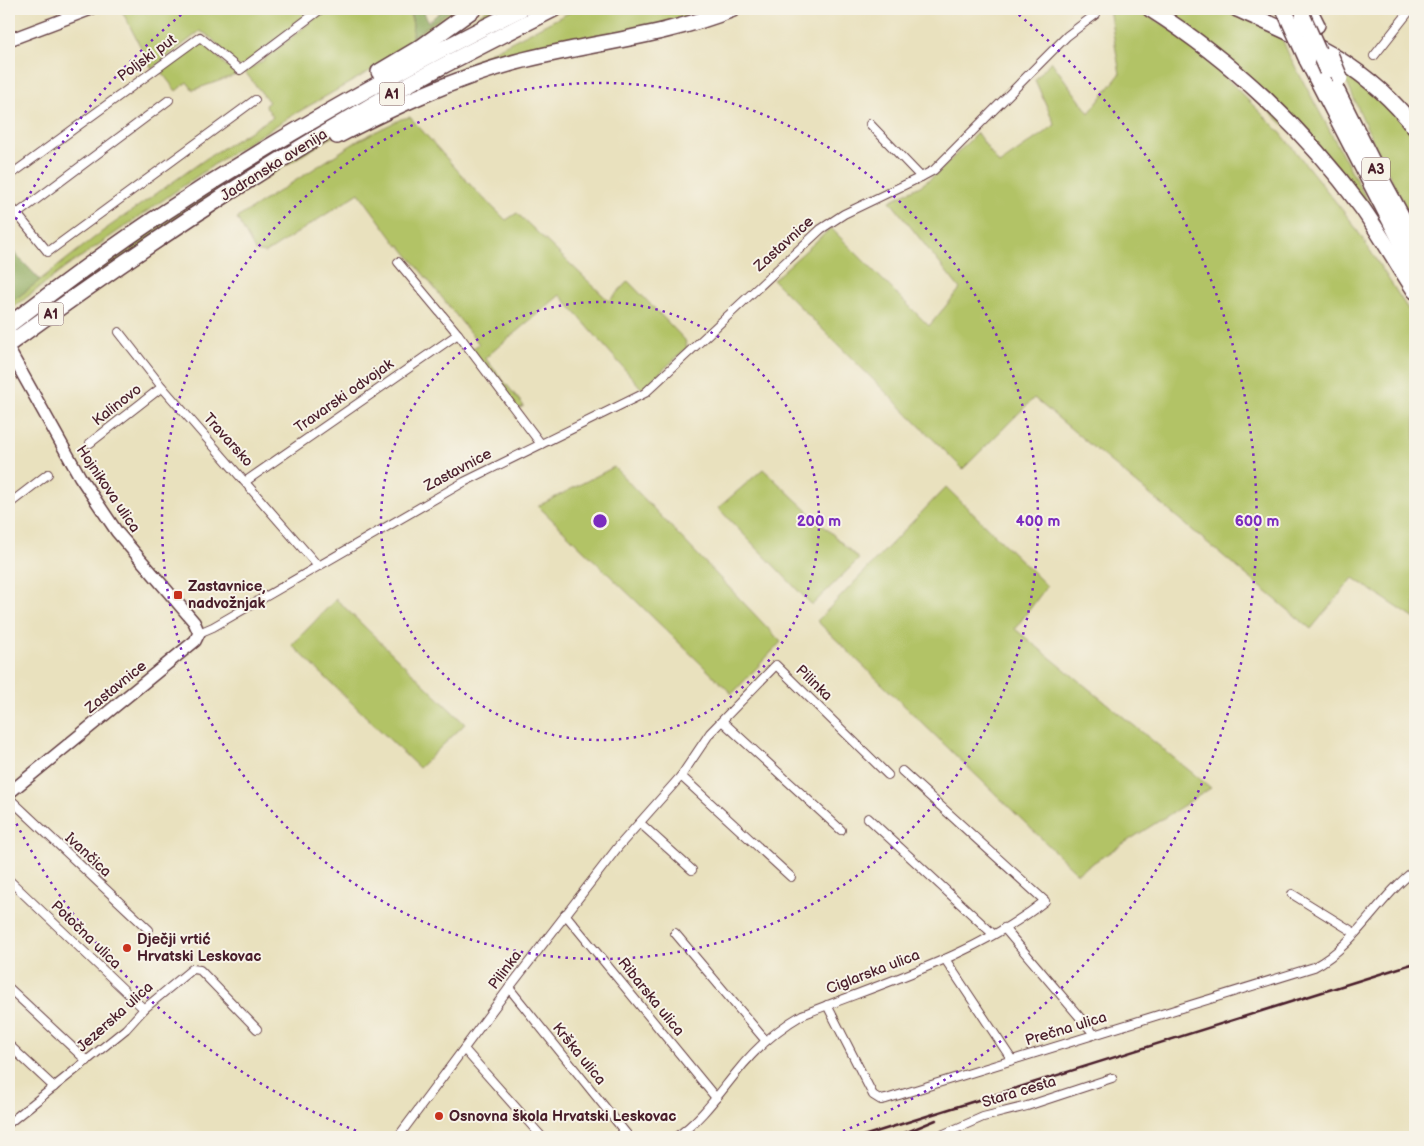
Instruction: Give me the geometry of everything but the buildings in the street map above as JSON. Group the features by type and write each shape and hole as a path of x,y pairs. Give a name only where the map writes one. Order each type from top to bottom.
{"highway":[{"path":"151,221 175,196 421,47 474,9"},
{"name":"Jadranska avenija","path":"9,325 151,221 210,184 338,107 521,9"},
{"name":"Jadranska avenija","path":"9,344 134,254 235,188 398,90 554,9"},
{"path":"694,21 718,9"},
{"path":"235,188 408,100 481,72 547,54 634,38 694,21 712,18 734,9"},
{"path":"1150,9 1216,57 1297,131 1361,208 1415,291"},
{"path":"1237,9 1313,42 1348,63 1369,78 1404,113 1415,128"},
{"name":"A3","path":"1284,9 1307,60 1378,201 1415,269"},
{"path":"1304,12 1317,25 1334,74"},
{"name":"A3","path":"1304,12 1334,74 1342,99 1373,163 1415,241"}],"main road":[{"path":"9,40 91,9"},
{"name":"Hojnikova ulica","path":"9,350 80,478 117,532 194,622 199,633"},
{"name":"Zastavnice","path":"9,793 195,642 199,633"}],"street":[{"name":"Poljski put","path":"9,176 200,37 240,70 321,9"},
{"path":"1374,56 1412,9"},
{"name":"Zastavnice","path":"199,633 214,627 464,482 645,392 821,229 844,214 934,170 1067,36 1096,14"},
{"path":"17,214 169,100"},
{"path":"9,204 48,252 255,100"},
{"path":"870,124 921,177"},
{"path":"398,262 458,334 541,444"},
{"name":"Travarsko","path":"119,332 162,387 246,481 318,566"},
{"name":"Travarski odvojak","path":"246,481 458,334"},
{"name":"Kalinovo","path":"90,443 162,387"},
{"path":"9,504 48,474"},
{"name":"Pilinka","path":"398,1137 565,914 618,847 681,776 701,745 776,665 888,775"},
{"path":"722,721 841,830"},
{"name":"Ciglarska ulica","path":"676,1137 716,1098 766,1041 784,1025 827,1005 945,960 1004,928 1045,901 902,771"},
{"path":"681,776 791,877"},
{"name":"Ivančica","path":"9,798 149,930"},
{"path":"868,818 993,934"},
{"path":"640,823 692,870"},
{"name":"Prečna ulica","path":"827,1005 873,1095 880,1100 1300,973 1328,960 1355,933 1398,884 1415,870"},
{"name":"Potočna ulica","path":"9,880 144,1009"},
{"path":"1292,894 1355,933"},
{"name":"Ribarska ulica","path":"565,914 716,1098"},
{"path":"1004,928 1094,1034"},
{"path":"675,933 766,1041"},
{"path":"945,960 1012,1060"},
{"name":"Jezerska ulica","path":"9,1123 126,1029 144,1009 192,969 200,970 257,1029"},
{"path":"9,988 87,1061"},
{"name":"Krška ulica","path":"509,988 629,1137"},
{"path":"9,1046 54,1087"},
{"path":"464,1049 542,1137"},
{"name":"Stara cesta","path":"937,1137 984,1117 1027,1106 1112,1078"}],"green space":[{"path":"121,9 315,9 241,67 230,59 211,38 200,31 152,69"},
{"path":"327,9 408,9 413,24 412,37 452,9 468,9 421,42 293,115 225,157 65,268 9,311 9,304 103,231 207,158 273,117 265,105 269,102 245,72 261,62"},
{"path":"410,9 427,9 424,12 428,22 444,9 452,9 412,37 413,24"},
{"path":"487,9 501,9 472,24 471,22"},
{"path":"534,9 543,9 521,19 9,338 9,333 112,258 254,163 381,90"},
{"path":"576,9 710,9 658,25 548,47 448,74"},
{"path":"1109,9 1136,9 1166,26 1195,47 1280,132 1351,221 1415,320 1415,619 1353,578 1311,629 1034,398 963,469 773,280 831,228 929,326 960,289 890,201 922,185 939,172 977,133 999,164 1055,125 1035,80 1051,61 1089,113 1120,74"},
{"path":"1158,9 1227,9 1279,31 1289,55 1387,237 1348,184"},
{"path":"200,40 236,75 193,90 187,82 176,91 160,70"},
{"path":"1338,63 1361,79 1415,135 1415,227 1375,146"},
{"path":"410,117 475,190 506,220 517,213 609,301 628,281 685,340 687,348 642,389 560,295 485,358 524,406 518,409 472,349 479,344 400,245 398,246 359,193 266,253 255,251 237,218 359,140 401,119"},
{"path":"9,247 40,280 9,304"},
{"path":"614,467 781,642 732,694 538,506"},
{"path":"763,469 859,559 812,605 718,508"},
{"path":"946,487 1047,586 1015,629 1211,788 1077,873 817,621"},
{"path":"336,599 465,724 419,768 292,645"}],"railway":[{"path":"860,1137 1415,963"},
{"path":"895,1137 936,1120"}],"place":[{"name":"Zastavnice, nadvožnjak","path":"178,595"},
{"name":"Dječji vrtić Hrvatski Leskovac","path":"127,948"},
{"name":"Osnovna škola Hrvatski Leskovac","path":"439,1116"}]}
